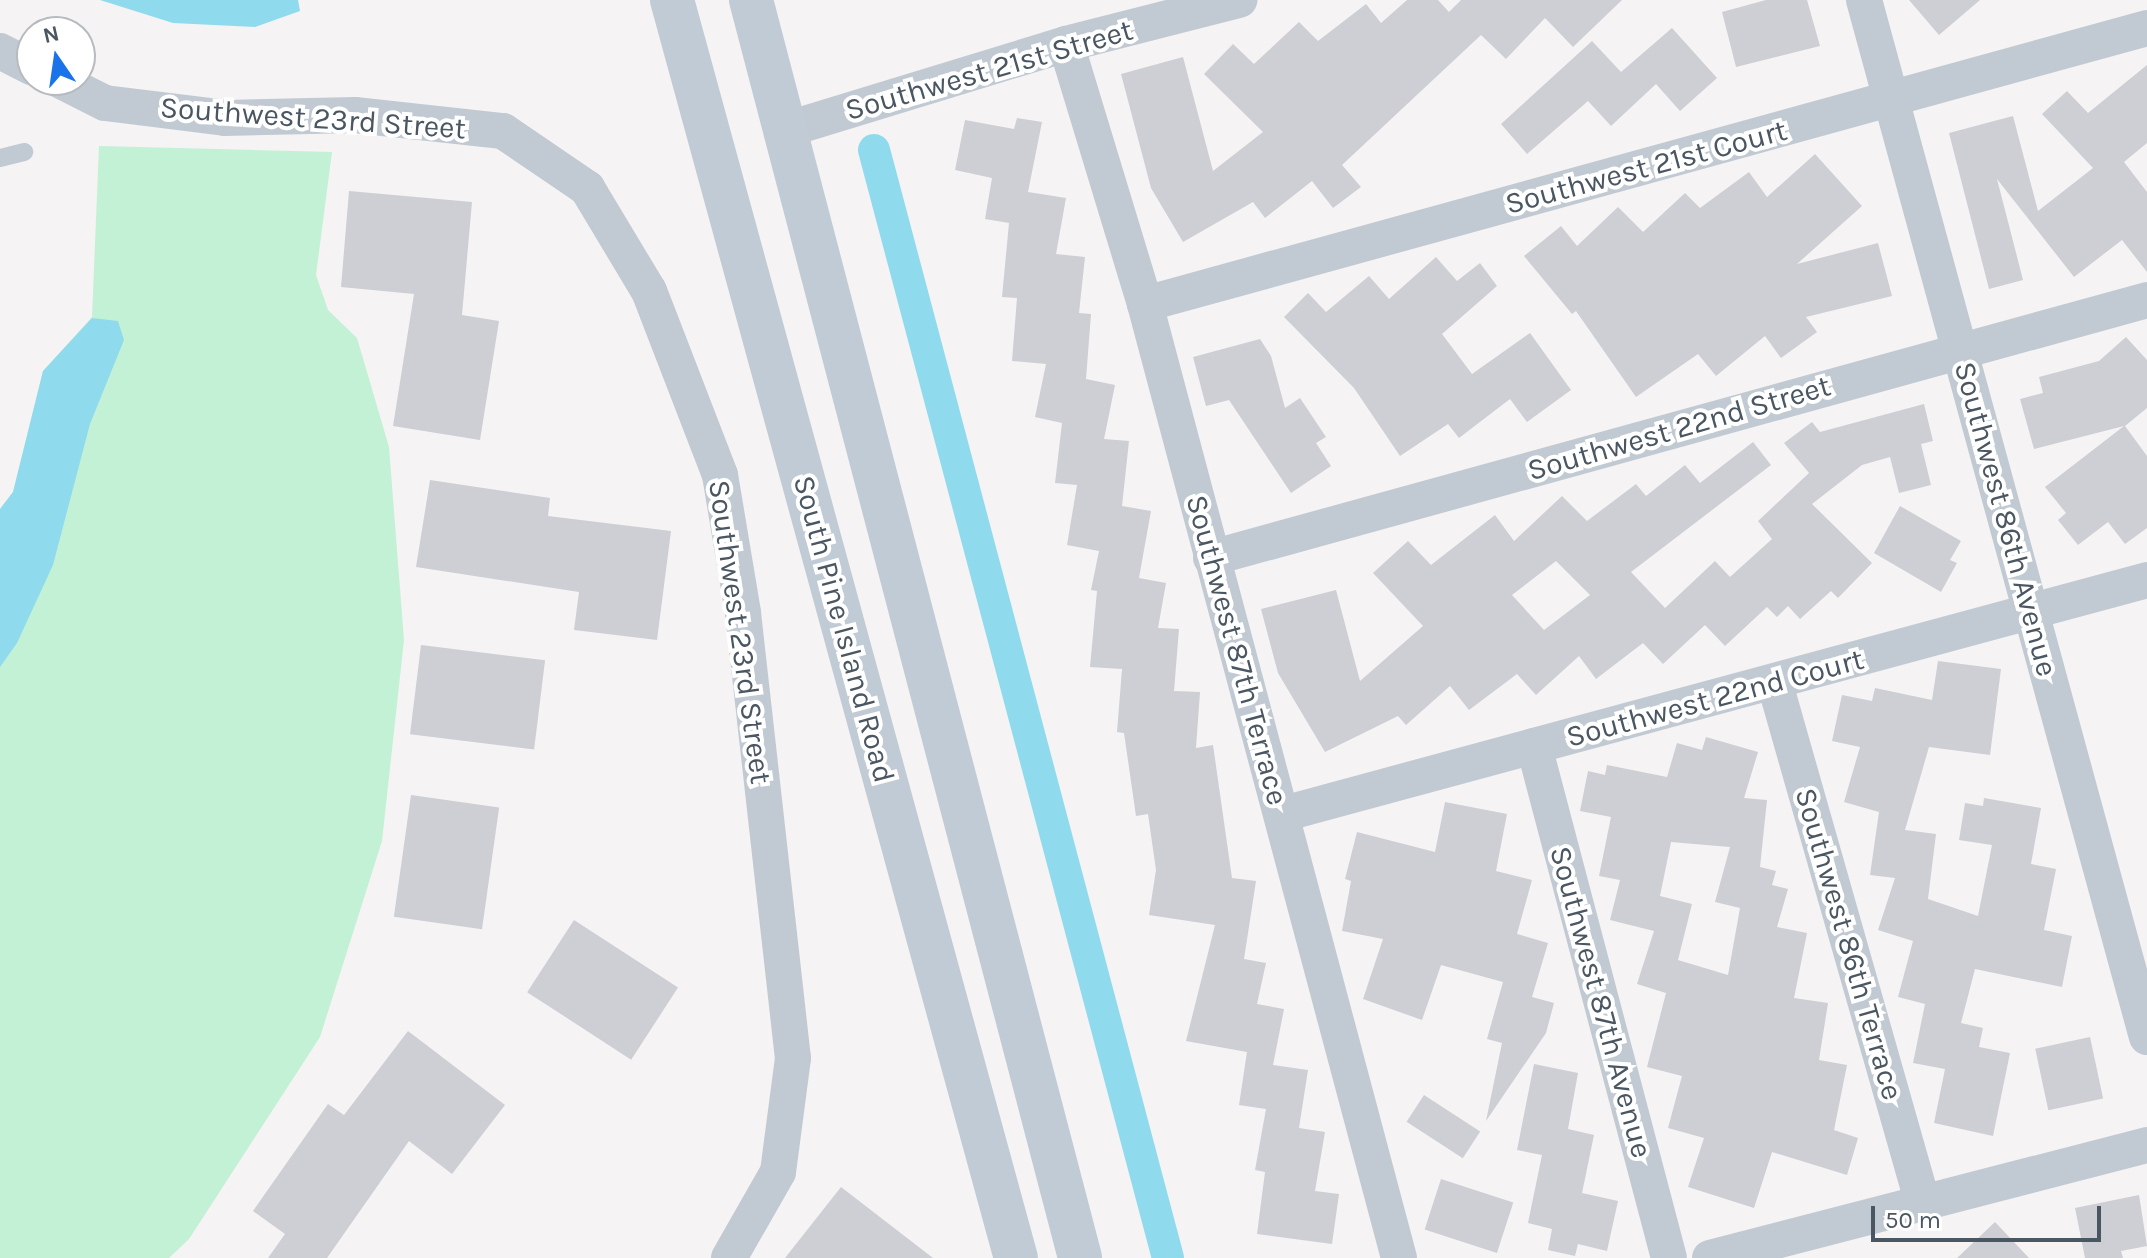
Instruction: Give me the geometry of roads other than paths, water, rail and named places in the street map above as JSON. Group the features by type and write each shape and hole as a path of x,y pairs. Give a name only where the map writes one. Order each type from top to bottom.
{"main road":[{"name":"South Pine Island Road","path":"672,0 1016,1258"},
{"path":"751,0 1080,1258"}],"street":[{"name":"Southwest 21st Street","path":"785,130 1189,7 1239,0"},
{"name":"Southwest 86th Avenue","path":"1864,0 2147,1037"},
{"name":"Southwest 21st Court","path":"1145,304 2147,28"},
{"name":"Southwest 87th Terrace","path":"1066,44 1145,304 1399,1258"},
{"name":"Southwest 23rd Street","path":"91,96 105,103 225,118 355,115 503,131 587,188 649,291 720,475 743,613 793,1058 778,1172 729,1258"},
{"name":"Southwest 22nd Street","path":"1211,558 2147,300"},
{"name":"Southwest 22nd Court","path":"1283,814 1775,684 2147,580"},
{"name":"Southwest 86th Terrace","path":"1775,684 1923,1204"},
{"name":"Southwest 87th Avenue","path":"1534,746 1669,1258"},
{"path":"1710,1258 2147,1145"}],"lane":[{"path":"0,158 24,152"}],"water":[{"path":"100,0 298,0 300,11 255,27 173,23"},
{"path":"92,318 118,321 124,340 90,424 53,565 17,643 0,667 0,509 13,492 43,371"}],"waterway":[{"path":"874,150 1168,1258"}]}
